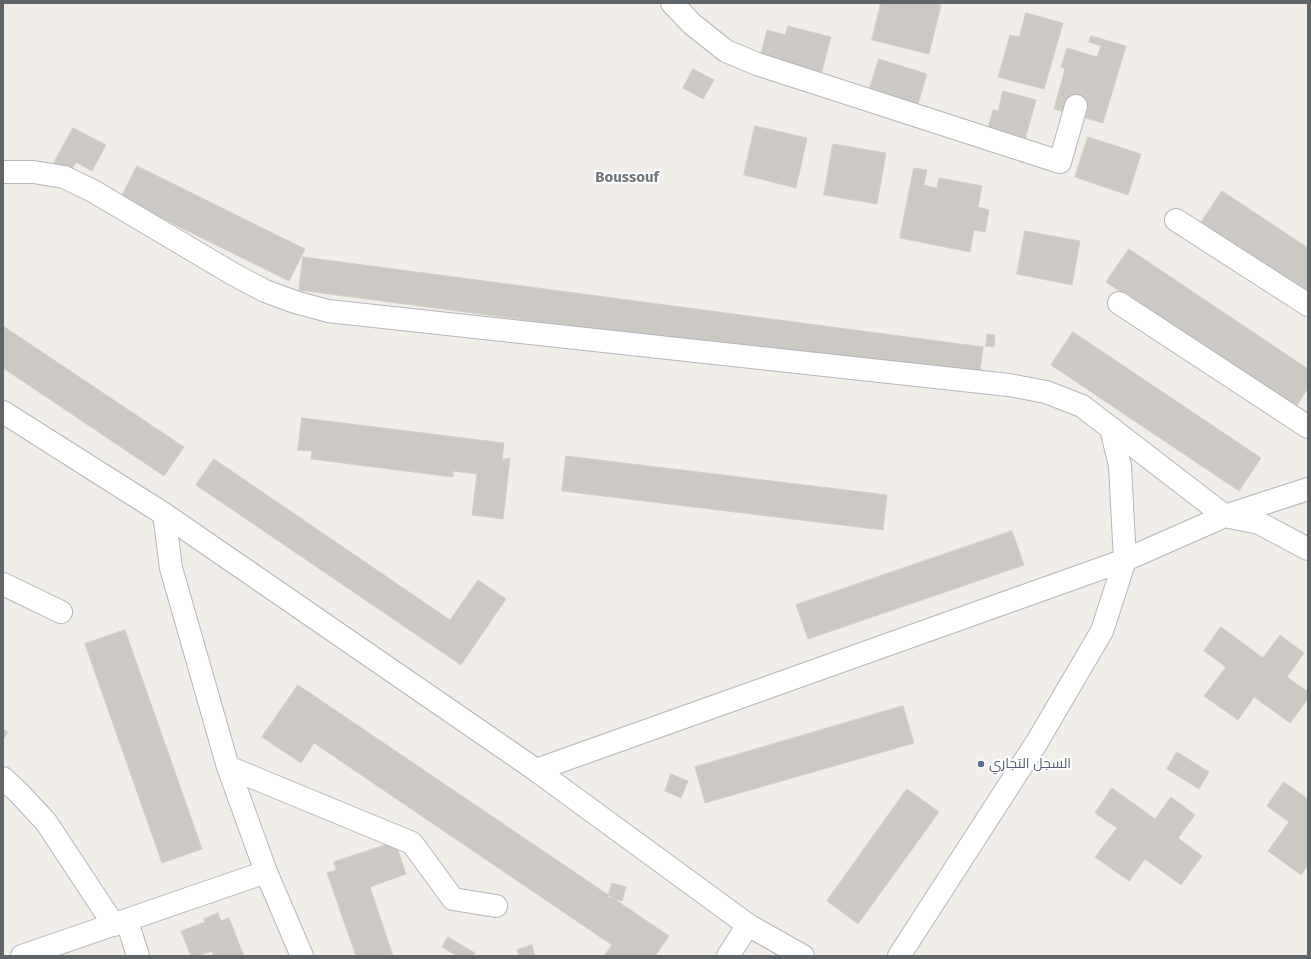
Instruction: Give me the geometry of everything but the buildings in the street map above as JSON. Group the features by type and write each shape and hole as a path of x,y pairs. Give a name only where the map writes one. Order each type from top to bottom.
{"street":[{"path":"672,3 692,24 732,54 757,64 1060,162 1076,106"},
{"path":"3,172 33,172 64,177 93,191 233,274 265,291 295,302 328,311 1009,385 1046,392 1082,406 1225,516 1259,523 1308,549"},
{"path":"1176,220 1308,305"},
{"path":"1119,303 1308,428"},
{"path":"3,412 164,514 536,770 748,925 803,956"},
{"path":"899,956 1037,742 1102,631 1125,560 1120,466 1111,428"},
{"path":"536,770 1125,560 1225,516 1308,490"},
{"path":"164,514 171,568 228,767 266,872 302,956"},
{"path":"3,584 61,612"},
{"path":"228,767 412,843 453,899 496,906"},
{"path":"3,778 46,822 121,923 138,956"},
{"path":"22,956 266,872"},
{"path":"728,956 748,925"}],"place":[{"name":"السجل التجاري","path":"981,764"}],"district":[{"name":"Boussouf","path":"627,178"}]}
